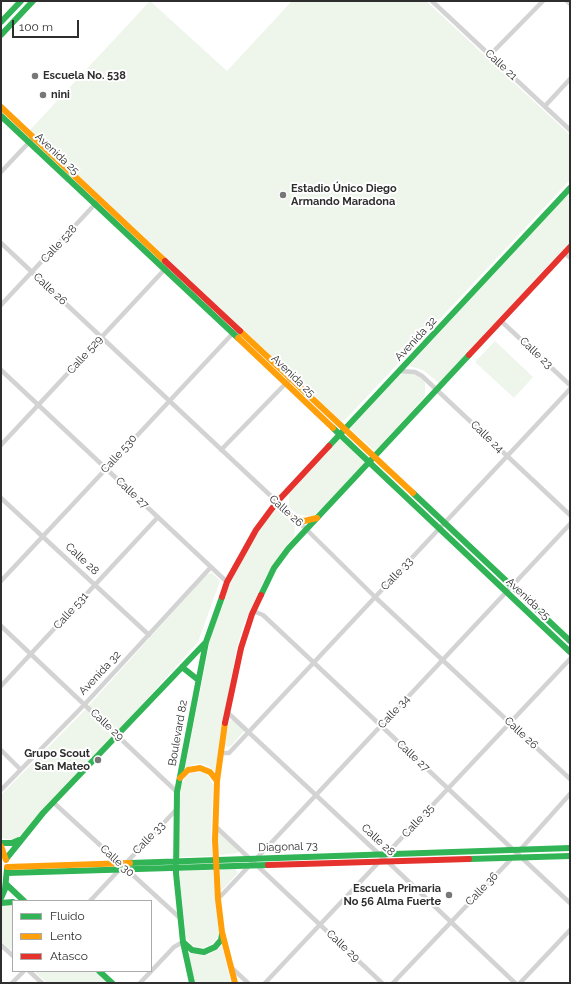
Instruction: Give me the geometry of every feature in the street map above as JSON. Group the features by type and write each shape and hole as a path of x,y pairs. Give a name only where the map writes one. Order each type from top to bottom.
{"main road":[{"path":"1,22 21,1"},
{"path":"1,35 30,2"},
{"name":"Avenida 25","path":"1,107 34,137 165,270 288,380 346,429 570,641"},
{"name":"Avenida 25","path":"1,116 170,264 235,331"},
{"name":"Avenida 32","path":"276,503 570,188"},
{"path":"235,983 229,965 222,932 218,900 215,826 217,781 227,712 241,648 253,611 274,568 306,530 570,247"},
{"name":"Avenida 25","path":"288,380 340,435 570,652"},
{"name":"Boulevard 82","path":"192,983 183,942 175,865 176,811 178,792 197,679 206,642 227,582 256,530 276,503"},
{"path":"293,518 304,521 317,518"},
{"path":"6,859 20,840 54,803 206,642"},
{"path":"182,667 197,679"},
{"path":"180,778 188,770 200,768 210,772 217,781"},
{"path":"1,843 12,843 20,840"},
{"path":"1,846 6,859 7,870 6,884 1,898"},
{"name":"Diagonal 73","path":"517,854 570,848"},
{"name":"Diagonal 73","path":"175,865 216,860 253,862 517,854 570,856"},
{"name":"Diagonal 73","path":"7,870 175,865 216,867 253,862"},
{"path":"6,884 23,900"},
{"path":"1,903 12,902"},
{"path":"183,942 192,950 204,952 210,950 218,944 222,932"},
{"path":"100,972 112,983"}],"street":[{"name":"Calle 21","path":"432,1 570,130"},
{"path":"490,55 543,1"},
{"path":"567,1 570,4"},
{"path":"546,106 570,79"},
{"path":"1,172 34,137"},
{"name":"Calle 528","path":"1,305 98,202"},
{"name":"Calle 26","path":"1,243 169,400 375,597 570,779"},
{"path":"565,253 570,258"},
{"name":"Calle 529","path":"1,445 170,264"},
{"name":"Calle 23","path":"501,321 570,385"},
{"name":"Calle 530","path":"1,581 235,331"},
{"name":"Calle 27","path":"1,370 227,582"},
{"name":"Calle 24","path":"398,371 415,372 437,389 570,514"},
{"path":"221,450 288,380"},
{"name":"Calle 33","path":"221,753 229,753 570,389"},
{"name":"Calle 28","path":"1,498 149,635"},
{"name":"Calle 531","path":"1,686 158,518"},
{"name":"Calle 34","path":"218,900 570,524"},
{"name":"Avenida 32","path":"1,790 85,704 211,567"},
{"name":"Calle 27","path":"253,611 263,615 570,903"},
{"name":"Calle 29","path":"1,626 178,792"},
{"name":"Calle 35","path":"265,983 384,858 570,658"},
{"name":"Calle 28","path":"227,712 384,858 515,983"},
{"path":"1,750 20,769"},
{"name":"Calle 36","path":"393,983 517,854 570,794"},
{"name":"Calle 30","path":"54,803 180,918"},
{"name":"Calle 33","path":"91,900 176,811"},
{"name":"Calle 29","path":"215,826 382,983"},
{"path":"520,983 570,930"},
{"path":"152,970 174,947 183,942"},
{"path":"1,945 12,955"},
{"path":"229,965 248,983"},
{"path":"12,983 23,972"},
{"path":"30,972 42,983"},
{"path":"140,983 150,972"}],"shaded area":[{"path":"150,1 227,71 292,1 426,1 570,135 570,180 345,420 341,421 30,130"},
{"path":"570,191 570,242 439,383 423,370 409,366"},
{"path":"495,341 533,377 514,398 475,362"},
{"path":"403,373 413,373 421,378 425,383 425,395 375,451 349,428 398,376"},
{"path":"340,438 365,462 317,513 311,517 297,514 289,507 289,494"},
{"path":"276,506 292,520 295,527 294,537 284,548 265,578 243,626 236,651 215,771 204,764 195,764 185,768 211,636 225,594 246,552"},
{"path":"212,573 220,581 198,642 46,811 19,837 13,840 1,838 1,795 84,711 206,575"},
{"path":"233,720 244,731 231,746 227,747 225,744 229,721"},
{"path":"203,772 207,774 213,785 211,828 212,856 177,857 181,785 186,776 191,773"},
{"path":"218,832 238,850 238,853 221,855 218,852"},
{"path":"235,868 238,873 221,891 220,871 223,869"},
{"path":"213,870 219,932 218,937 209,946 199,948 191,944 186,937 179,871"},
{"path":"12,903 12,951 1,941 1,904"},
{"path":"222,946 231,983 193,983 189,953 208,955"},
{"path":"35,972 95,972 107,983 47,983"}],"traffic: fast":[{"path":"1,22 21,1"},
{"path":"1,35 33,1"},
{"path":"1,116 238,338"},
{"path":"329,446 570,188"},
{"path":"261,595 274,568 288,549 469,355"},
{"path":"333,428 570,652"},
{"path":"413,493 570,641"},
{"path":"192,983 183,942 176,873 177,792 206,642 222,597"},
{"path":"6,859 43,813 206,642"},
{"path":"182,667 197,679"},
{"path":"1,843 12,843 19,840"},
{"path":"130,863 570,848"},
{"path":"469,859 570,856"},
{"path":"7,873 268,865"},
{"path":"1,898 5,889 7,869"},
{"path":"6,884 23,900"},
{"path":"1,903 12,902"},
{"path":"183,942 192,950 204,952 215,947 221,940 222,934"},
{"path":"100,972 112,983"}],"traffic: slow":[{"path":"1,107 165,261"},
{"path":"240,331 413,493"},
{"path":"238,338 333,428"},
{"path":"293,518 304,521 317,518"},
{"path":"225,723 217,781 215,840 218,899 222,932 235,983"},
{"path":"180,778 188,770 200,768 210,772 217,781"},
{"path":"1,846 6,860"},
{"path":"7,867 130,863"}],"traffic: jam":[{"path":"469,355 570,247"},
{"path":"165,261 240,331"},
{"path":"222,597 227,582 256,530 276,503 329,446"},
{"path":"225,723 241,648 252,614 261,595"},
{"path":"268,865 469,859"}],"place":[{"name":"Escuela No. 538","path":"35,76"},
{"name":"nini","path":"43,95"},
{"name":"Estadio Único Diego Armando Maradona","path":"283,195"},
{"name":"Grupo Scout San Mateo","path":"98,760"},
{"name":"Escuela Primaria No 56 Alma Fuerte","path":"449,895"}]}
